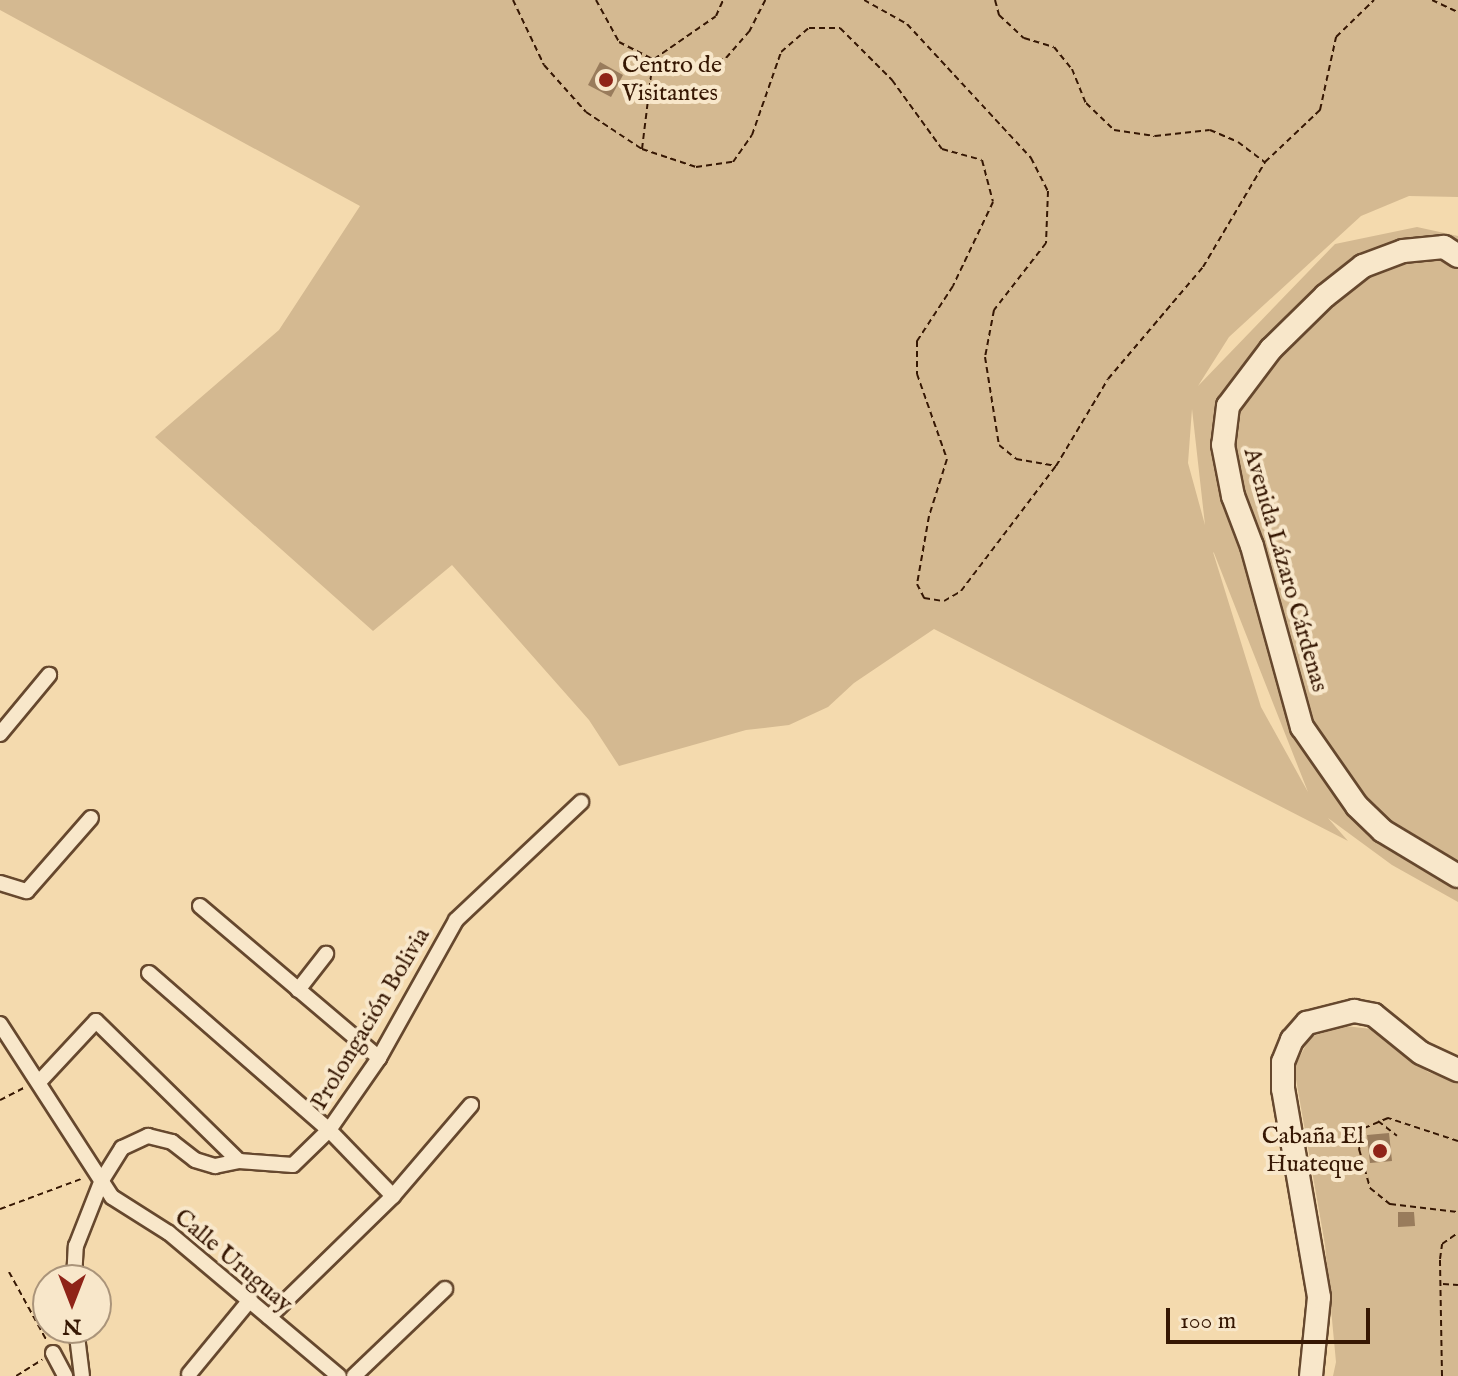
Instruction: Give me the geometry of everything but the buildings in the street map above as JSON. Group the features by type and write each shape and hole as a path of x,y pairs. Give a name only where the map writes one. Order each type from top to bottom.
{"main road":[{"name":"Avenida Lázaro Cárdenas","path":"1458,256 1444,247 1403,251 1363,266 1325,296 1271,349 1228,406 1223,445 1302,727 1357,806 1383,831 1458,876"},
{"path":"1311,1376 1319,1297 1283,1089 1283,1062 1292,1040 1307,1023 1354,1011 1374,1015 1421,1053 1458,1070"}],"street":[{"path":"0,734 49,675"},
{"name":"Prolongación Bolivia","path":"75,1264 76,1246 99,1176 122,1148 148,1136 172,1142 195,1160 215,1166 239,1161 293,1165 329,1130 379,1058 456,920 581,802"},
{"path":"0,883 27,891 91,818"},
{"path":"200,906 379,1058"},
{"path":"298,990 326,954"},
{"path":"149,973 329,1130 393,1196"},
{"path":"40,1081 96,1021 239,1161"},
{"name":"Calle Uruguay","path":"0,1024 40,1081 112,1197 169,1233 339,1376"},
{"path":"269,1317 393,1196 471,1105"},
{"path":"354,1376 445,1289"},
{"path":"186,1372 250,1300"},
{"path":"78,1344 82,1376"},
{"path":"53,1353 65,1376"}],"path":[{"path":"513,0 544,65 586,112 642,149 696,167 733,162 752,135 781,52 809,28 840,28 892,80 942,149 982,160 993,202 953,286 917,341 917,374 947,459 929,516 917,584 924,598 944,601 961,591 1056,466 1108,379 1203,267 1265,162 1320,110 1336,37 1374,0"},
{"path":"596,0 619,42 653,59 699,69 726,58 749,32 765,0"},
{"path":"642,149 653,59 716,16 723,0"},
{"path":"864,0 907,24 1031,158 1048,191 1046,243 994,310 985,357 999,445 1016,459 1056,466"},
{"path":"995,0 999,15 1024,38 1054,47 1072,69 1086,103 1114,130 1155,136 1210,130 1238,142 1265,162"},
{"path":"1432,0 1458,12"},
{"path":"0,1100 40,1081"},
{"path":"1378,1120 1397,1136"},
{"path":"1458,1141 1378,1120 1364,1128 1361,1143 1370,1188 1390,1204 1458,1212"},
{"path":"1361,1143 1367,1142"},
{"path":"0,1209 99,1176"},
{"path":"1442,1376 1442,1244 1458,1233"},
{"path":"9,1272 53,1353 16,1376"},
{"path":"1442,1284 1458,1285"}],"shaded area":[{"path":"0,0 1458,0 1458,197 1409,196 1361,216 1229,337 1198,386 1335,244 1417,227 1458,236 1458,902 1392,865 1328,818 1348,841 934,629 854,683 828,707 789,725 746,730 619,766 589,720 452,565 373,631 155,437 279,330 360,206 0,10","holes":["1192,409 1205,525 1188,463","1214,553 1308,792 1261,707"]},
{"path":"1345,1026 1372,1029 1428,1072 1458,1083 1458,1376 1333,1376 1336,1362 1325,1245 1294,1068 1310,1037"}],"place":[{"name":"Centro de Visitantes","path":"606,80"},
{"name":"Cabaña El Huateque","path":"1380,1151"}]}
